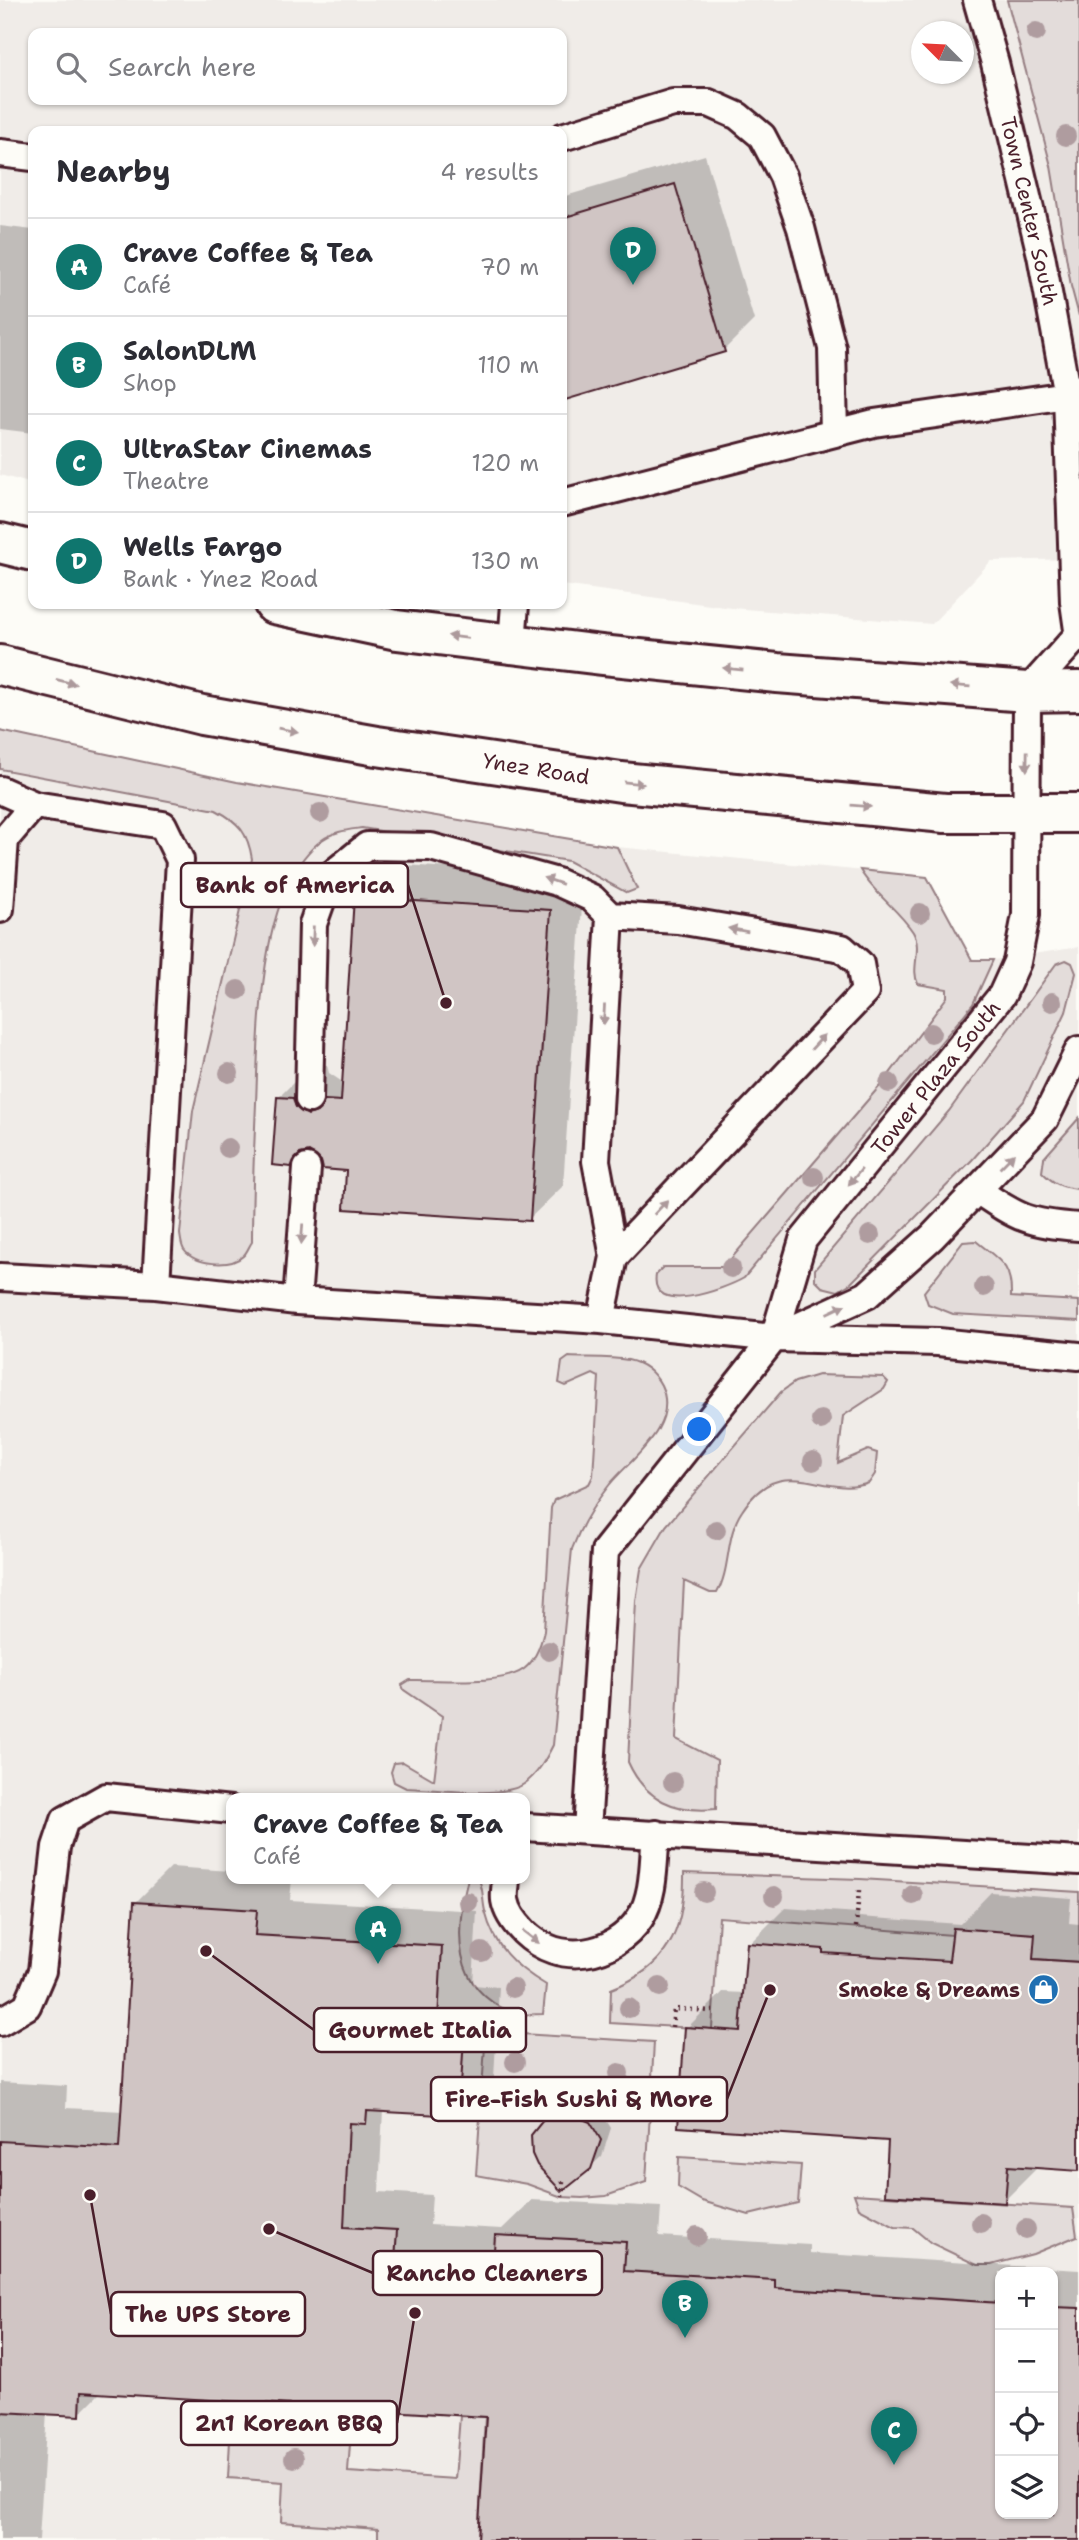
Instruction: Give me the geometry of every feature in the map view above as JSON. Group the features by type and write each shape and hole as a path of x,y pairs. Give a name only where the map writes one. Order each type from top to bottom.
{"main road":[{"path":"0,543 28,550"},
{"path":"299,609 397,629 512,645 777,673 1027,692 1079,691"},
{"name":"Ynez Road","path":"0,665 202,715 377,746 621,782 945,813 1079,813"}],"lane":[{"name":"Town Center South","path":"976,0 995,63 1041,255 1067,395 1078,636 1027,692"},
{"path":"567,135 673,103 709,103 737,116 762,136 783,176 801,228 832,348 834,433"},
{"path":"0,153 28,156"},
{"path":"567,502 874,424 1067,395"},
{"path":"512,645 515,609"},
{"name":"Tower Plaza South","path":"774,1338 803,1240 1002,995 1017,962 1026,915 1027,692"},
{"path":"0,790 34,805 163,825 180,860 156,1284"},
{"path":"0,909 5,839 34,805"},
{"path":"309,1099 313,924 330,876 367,846 430,847 557,881 592,898 610,916 678,919 842,948 860,964 865,992 614,1257"},
{"path":"601,1320 614,1257 596,1161 610,916"},
{"path":"587,1830 605,1551 774,1338 867,1295 932,1237 1045,1119 1079,1050"},
{"path":"298,1301 307,1168"},
{"path":"977,1189 1010,1213 1034,1223 1079,1227"},
{"path":"0,1277 156,1284 298,1301 601,1320 774,1338 883,1339 1079,1356"},
{"path":"867,1295 872,1321 883,1339"},
{"path":"0,2022 27,2006 42,1971 55,1847 65,1820 106,1797 226,1809"},
{"path":"530,1827 1079,1861"},
{"path":"506,1884 505,1901 516,1923 534,1941 556,1952 581,1954 605,1949 627,1935 642,1916 650,1892 656,1834"}],"path":[{"path":"672,2027 674,2008 713,2011"},
{"path":"562,2197 563,2180"}],"shaded area":[{"path":"0,0 1079,0 1079,559 991,561 932,624 732,608 567,586 567,126 28,126 28,483 0,475"},
{"path":"1007,0 1079,0 1079,316 1071,286 1051,166"},
{"path":"0,731 237,782 617,847 927,877 972,960 993,960 1079,947 1079,2540 0,2540"},
{"path":"0,731 237,782 617,847 637,889 627,893 568,861 362,828 336,833 322,840 301,862 285,891 266,962 259,1038 252,1242 244,1255 237,1260 204,1262 184,1250 180,1234 193,1111 252,859 248,842 231,819 216,810 0,769"},
{"path":"860,870 927,877 972,960 993,960 973,1004 744,1278 706,1293 676,1297 664,1295 657,1288 656,1275 664,1267 724,1267 885,1080 947,997 947,989 918,984 915,972 917,945 913,932"},
{"path":"1066,960 1072,963 1076,973 1066,1012 1024,1101 972,1160 851,1283 838,1291 822,1287 815,1280 815,1269 949,1111 1056,964"},
{"path":"1079,1118 1077,1189 1057,1184 1042,1172 1044,1158"},
{"path":"976,1241 1007,1270 1011,1297 1079,1301 1079,1321 953,1314 928,1304 924,1292 963,1242"},
{"path":"569,1357 621,1359 638,1363 658,1380 665,1400 664,1414 651,1440 599,1499 572,1549 553,1745 533,1776 514,1789 485,1792 406,1788 394,1782 391,1772 394,1763 403,1762 434,1780 442,1716 404,1690 402,1685 410,1680 501,1678 524,1669 540,1646 544,1631 551,1508 554,1500 589,1484 593,1476 599,1377 593,1374 566,1386 559,1383 562,1362"},
{"path":"818,1375 883,1377 888,1382 884,1389 843,1416 838,1463 868,1450 877,1453 875,1474 869,1483 852,1487 787,1479 772,1483 757,1493 737,1521 717,1593 710,1593 684,1581 676,1739 717,1760 716,1809 687,1809 675,1806 653,1795 643,1786 628,1762 636,1601 641,1569 666,1526 781,1392 795,1382"},
{"path":"684,1873 860,1879 1079,1892 1079,1962 1033,1959 953,1928 952,1935 719,1917 712,2029 610,2023 611,1989 646,1970 669,1945 681,1913"},
{"path":"467,1884 480,1884 489,1924 500,1945 515,1963 546,1985 543,2014 515,2013 491,2001 477,1988 462,1956 460,1937"},
{"path":"486,2032 654,2042 646,2182 606,2196 582,2198 562,2197 527,2184 476,2175"},
{"path":"679,2157 801,2165 798,2203 749,2215 702,2201 678,2187"},
{"path":"854,2194 1073,2208 1077,2236 1033,2254 991,2265 977,2265 931,2243 913,2228 895,2227 859,2208"},
{"path":"232,2402 303,2406 299,2440 350,2444 348,2472 455,2479 460,2416 485,2417 478,2540 378,2540 378,2529 281,2522 283,2482 228,2478"}],"building":[{"path":"675,184 725,352 567,399 567,216"},
{"path":"354,897 551,910 530,1221 344,1209 346,1171 323,1169 321,1161 309,1152 300,1154 291,1167 272,1165 277,1097 293,1098 296,1107 308,1115 317,1112 325,1100 341,1101"},
{"path":"134,1902 257,1910 255,1935 442,1946 438,2020 465,2022 459,2116 367,2111 366,2124 349,2123 344,2227 397,2230 395,2261 493,2266 495,2235 626,2242 624,2271 775,2280 775,2288 995,2303 995,2519 1058,2519 1058,2307 1079,2308 1079,2540 478,2540 486,2417 81,2392 80,2416 0,2412 0,2141 119,2148"},
{"path":"953,1928 1035,1934 1033,1959 1079,1962 1079,2171 1008,2166 1005,2203 885,2195 888,2141 678,2127 685,2027 740,2031 747,1943 823,1949 823,1953 949,1961"},
{"path":"568,2113 590,2122 601,2140 591,2169 562,2192 537,2165 532,2154 531,2135 544,2119"}],"place":[{"name":"Wells Fargo","path":"633,285"},
{"name":"Bank of America","path":"446,1003"},
{"name":"Gourmet Italia","path":"206,1951"},
{"name":"Crave Coffee & Tea","path":"378,1964"},
{"name":"Fire-Fish Sushi & More","path":"770,1990"},
{"name":"Smoke & Dreams","path":"1043,1990"},
{"name":"The UPS Store","path":"90,2195"},
{"name":"Rancho Cleaners","path":"269,2229"},
{"name":"2n1 Korean BBQ","path":"415,2313"},
{"name":"SalonDLM","path":"685,2338"},
{"name":"UltraStar Cinemas","path":"894,2465"}]}
